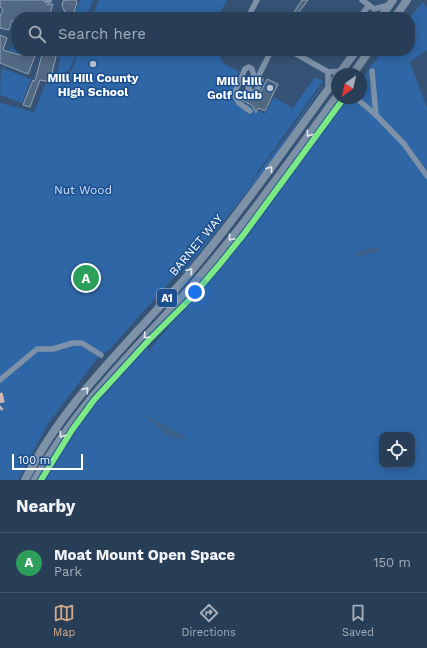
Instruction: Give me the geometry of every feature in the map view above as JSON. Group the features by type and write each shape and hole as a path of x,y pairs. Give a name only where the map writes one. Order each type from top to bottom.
{"highway":[{"path":"398,12 407,0"},
{"path":"385,12 391,3"},
{"name":"BARNET WAY","path":"343,68 352,56"},
{"path":"357,68 366,56"},
{"name":"BARNET WAY","path":"25,480 70,408 187,276 229,224 331,85"},
{"name":"BARNET WAY","path":"36,480 56,445 77,414 113,370 196,281 237,231 331,104"}],"street":[{"path":"251,12 257,0"},
{"path":"362,0 374,9 391,3"},
{"path":"364,12 369,5"},
{"path":"250,111 239,103 234,94 245,69 249,67 256,76 268,56"},
{"path":"300,56 331,73"},
{"path":"372,71 376,115"},
{"path":"328,72 328,89"},
{"path":"363,104 404,144 427,176"},
{"path":"0,380 36,349 53,349 73,343 82,343 101,355"}],"green space":[{"path":"80,0 93,0 88,12 75,12"},
{"path":"99,0 227,0 221,12 94,12"},
{"path":"423,2 427,8 427,50 410,62 427,108 427,480 44,480 54,462 90,410 145,347 155,354 150,349 246,236 344,104 367,104 367,72 378,56 415,56 414,12"},
{"path":"76,56 69,70 57,75 60,58 58,57"},
{"name":"Nut Wood","path":"77,56 220,56 221,62 239,72 231,96 265,114 274,97 292,108 290,112 315,77 323,81 241,195 194,255 109,350 100,355 48,424 18,480 0,480 0,103 34,112 45,85 69,76"},
{"path":"1,68 31,79 22,103 0,95"},
{"path":"325,81 270,163 182,275 182,272 288,134"}],"shaded area":[{"path":"375,247 379,249 380,253 372,253 356,258 356,253 361,250"},
{"path":"145,415 187,438 178,439 166,436 144,416"}],"building":[{"path":"0,0 43,0 47,5 53,4 51,12 12,12 12,20 9,30 0,28 0,17 3,9 0,7"},
{"path":"76,0 77,3 74,12 65,12 62,6 63,1"},
{"path":"302,0 308,0 299,12 294,12"},
{"path":"0,35 7,38 3,50 12,53 12,56 35,56 28,74 0,63"},
{"path":"42,56 56,56 50,82 40,80 30,107 23,105 33,80 35,81"},
{"name":"Mill Hill Golf Club","path":"267,79 278,84 265,111 258,108 256,113 253,106 242,100 239,94 240,91 257,99"}],"marked path":[{"path":"0,393 3,406 0,409"}],"cycle path":[{"path":"41,480 72,430 94,400 149,340 189,300 219,265 244,234 340,104"}],"place":[{"name":"Mill Hill County High School","path":"93,64"},
{"name":"Mill Hill Golf Club","path":"270,88"},
{"name":"Moat Mount Open Space","path":"86,278"}]}
